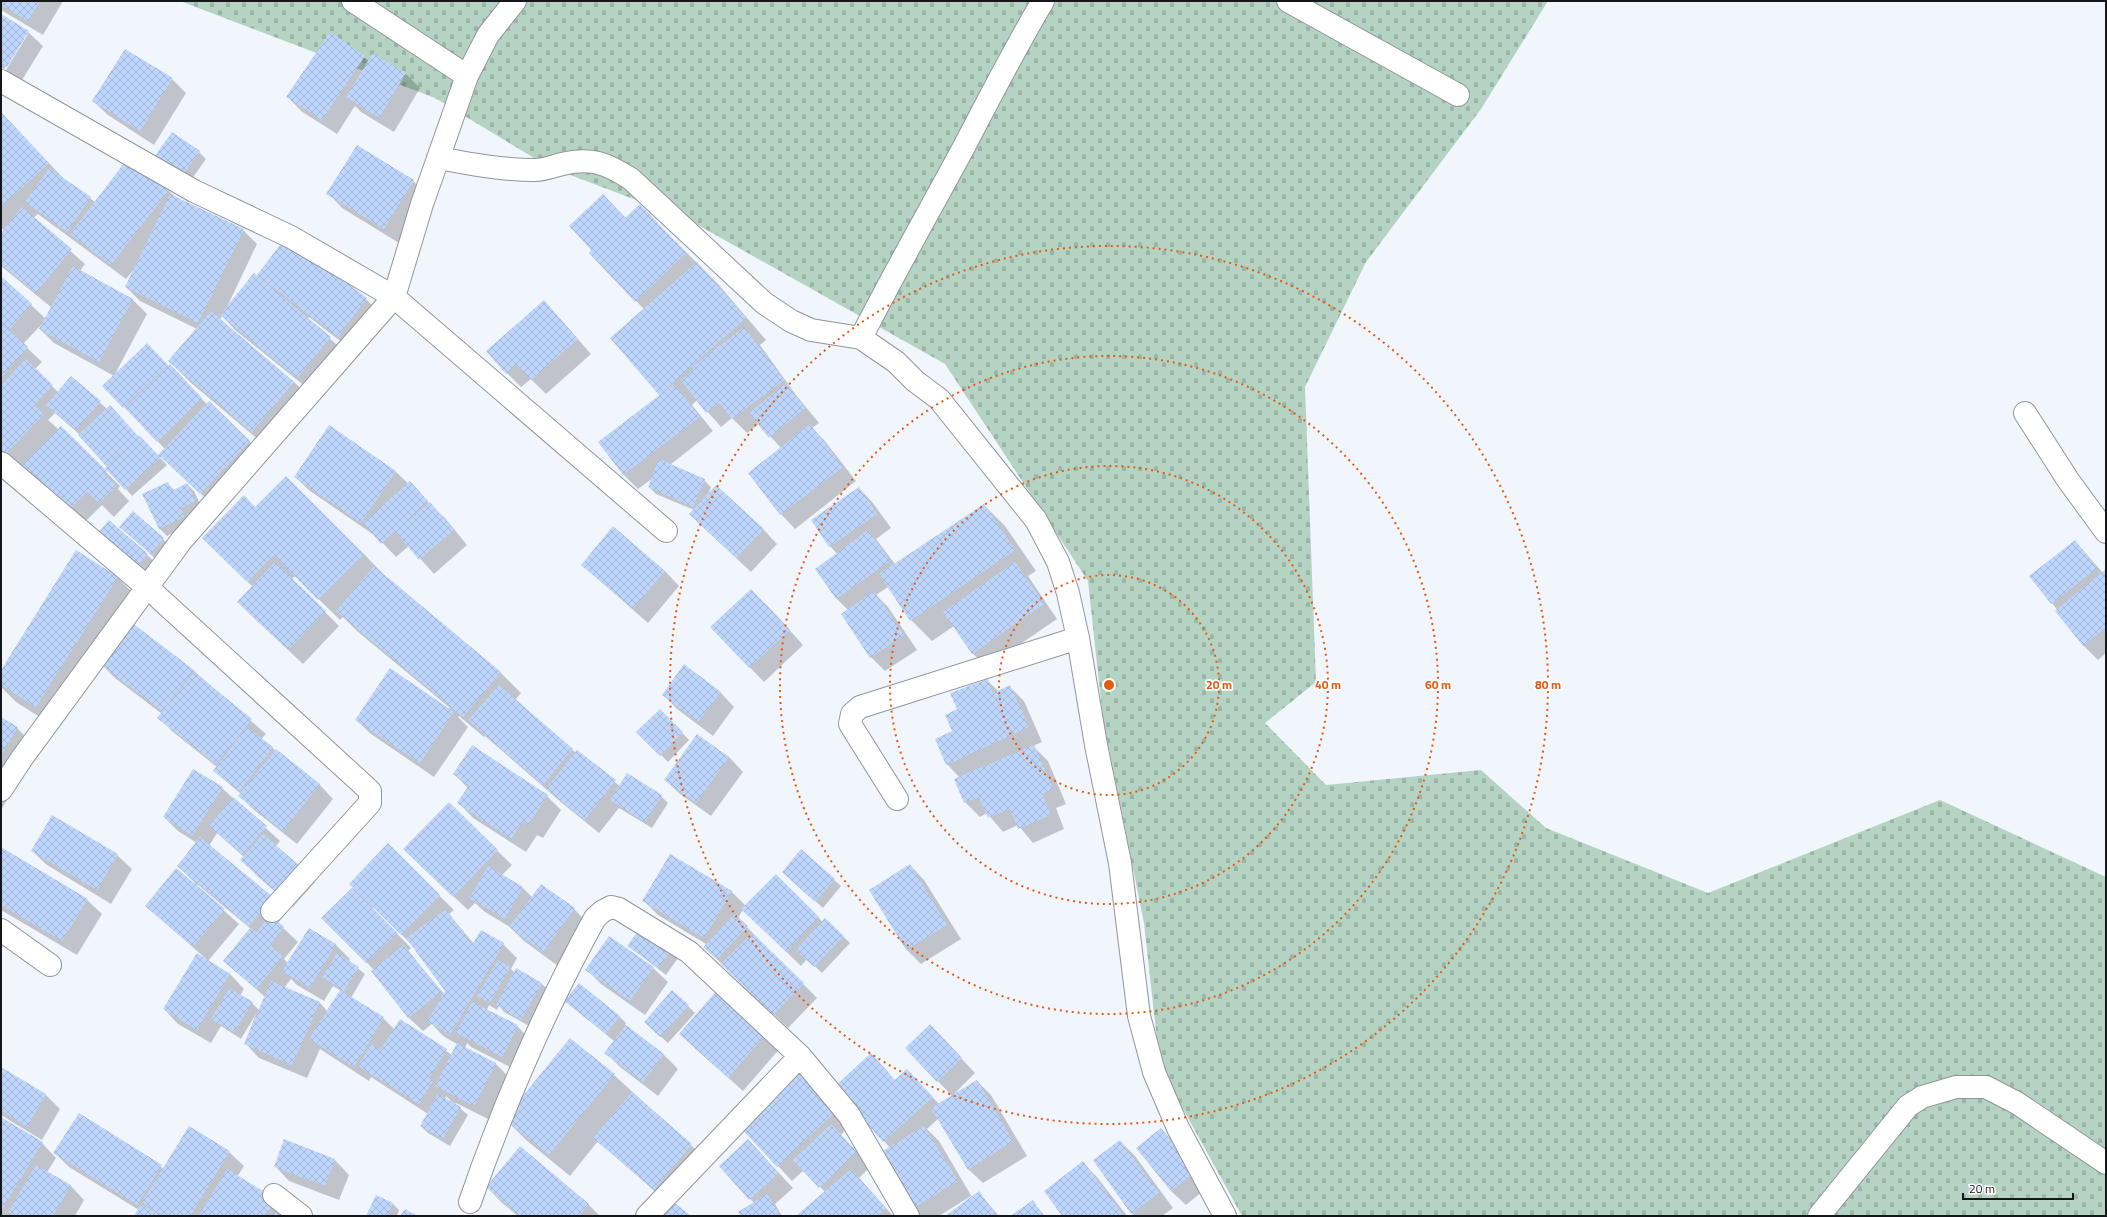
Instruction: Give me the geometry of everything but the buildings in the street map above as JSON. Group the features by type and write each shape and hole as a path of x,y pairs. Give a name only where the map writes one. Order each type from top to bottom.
{"street":[{"path":"353,1 467,76"},
{"path":"1,790 22,758 181,541 394,297 422,204 467,76 488,35 515,1"},
{"path":"861,338 893,275 1006,66 1043,1"},
{"path":"1288,1 1458,95"},
{"path":"1,81 194,190 291,237 394,297 666,531"},
{"path":"438,158 491,168 538,170 574,161 593,160 614,168 631,179 769,306 791,321 811,330 861,338 890,358 938,399 1036,520 1058,562 1068,593 1078,638 1096,745 1120,863 1139,1016 1154,1072 1178,1128 1225,1216"},
{"path":"2025,413 2068,480 2106,532"},
{"path":"1,463 147,587 370,791 370,803 272,911"},
{"path":"896,799 850,724 852,714 860,707 1078,638"},
{"path":"470,1202 492,1138 511,1091 579,948 596,918 603,910 611,907 619,909 689,952 800,1056 849,1115 908,1216"},
{"path":"1,930 50,965"},
{"path":"647,1216 800,1056"},
{"path":"1824,1210 1857,1166 1908,1106 1922,1097 1956,1087 1986,1087 2017,1103 2106,1163"},
{"path":"274,1195 301,1216"}],"green space":[{"path":"180,1 1548,1 1481,109 1366,262 1305,387 1316,682 1265,723 1326,785 1481,770 1546,828 1708,893 1940,800 2106,877 2106,1216 1242,1216 1160,1067 1144,923 1103,719 1088,581 945,364 689,220 549,167 435,98"}]}
